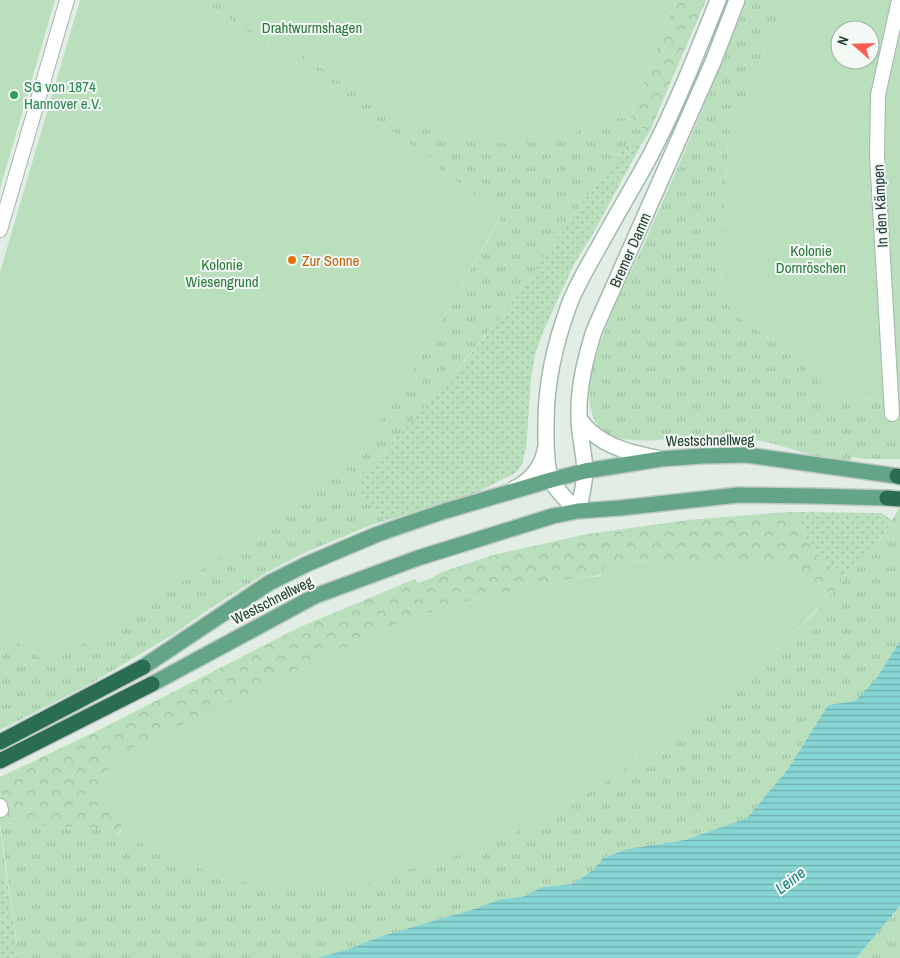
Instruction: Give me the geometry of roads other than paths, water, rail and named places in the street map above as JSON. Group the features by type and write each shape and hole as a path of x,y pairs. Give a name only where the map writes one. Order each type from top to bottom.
{"highway":[{"name":"Westschnellweg","path":"2,741 143,667"},
{"name":"Westschnellweg","path":"6,758 152,684"}],"main road":[{"name":"Bremer Damm","path":"551,480 546,443 547,392 556,344 569,304 582,275 650,156 696,56 718,0"},
{"name":"Bremer Damm","path":"578,511 585,472 579,419 580,391 585,362 594,330 713,62 737,0"},
{"path":"579,419 590,431 605,442 621,449 661,459"},
{"path":"504,494 523,484 532,476 544,456 546,443"},
{"name":"Westschnellweg","path":"143,667 269,583 307,564 392,528 551,480 661,459 747,455 899,477"},
{"path":"551,480 578,511"},
{"name":"Westschnellweg","path":"152,684 315,596 418,558 544,519 578,511 738,495 893,498"}],"street":[{"path":"0,230 67,0"},
{"name":"In den Kämpen","path":"892,414 877,148 878,95 899,0"},
{"path":"0,806 2,810 0,810"}],"water":[{"name":"Leine","path":"900,641 900,906 856,958 316,958 501,899 522,897 542,887 573,884 594,869 603,858 627,849 685,840 747,818 788,769 828,705 855,701 876,679"}],"place":[{"name":"SG von 1874 Hannover e.V.","path":"14,95"},
{"name":"Zur Sonne","path":"292,260"}],"park label":[{"name":"Drahtwurmshagen","path":"312,27"},
{"name":"Kolonie Dornröschen","path":"811,258"},
{"name":"Kolonie Wiesengrund","path":"222,272"}]}
